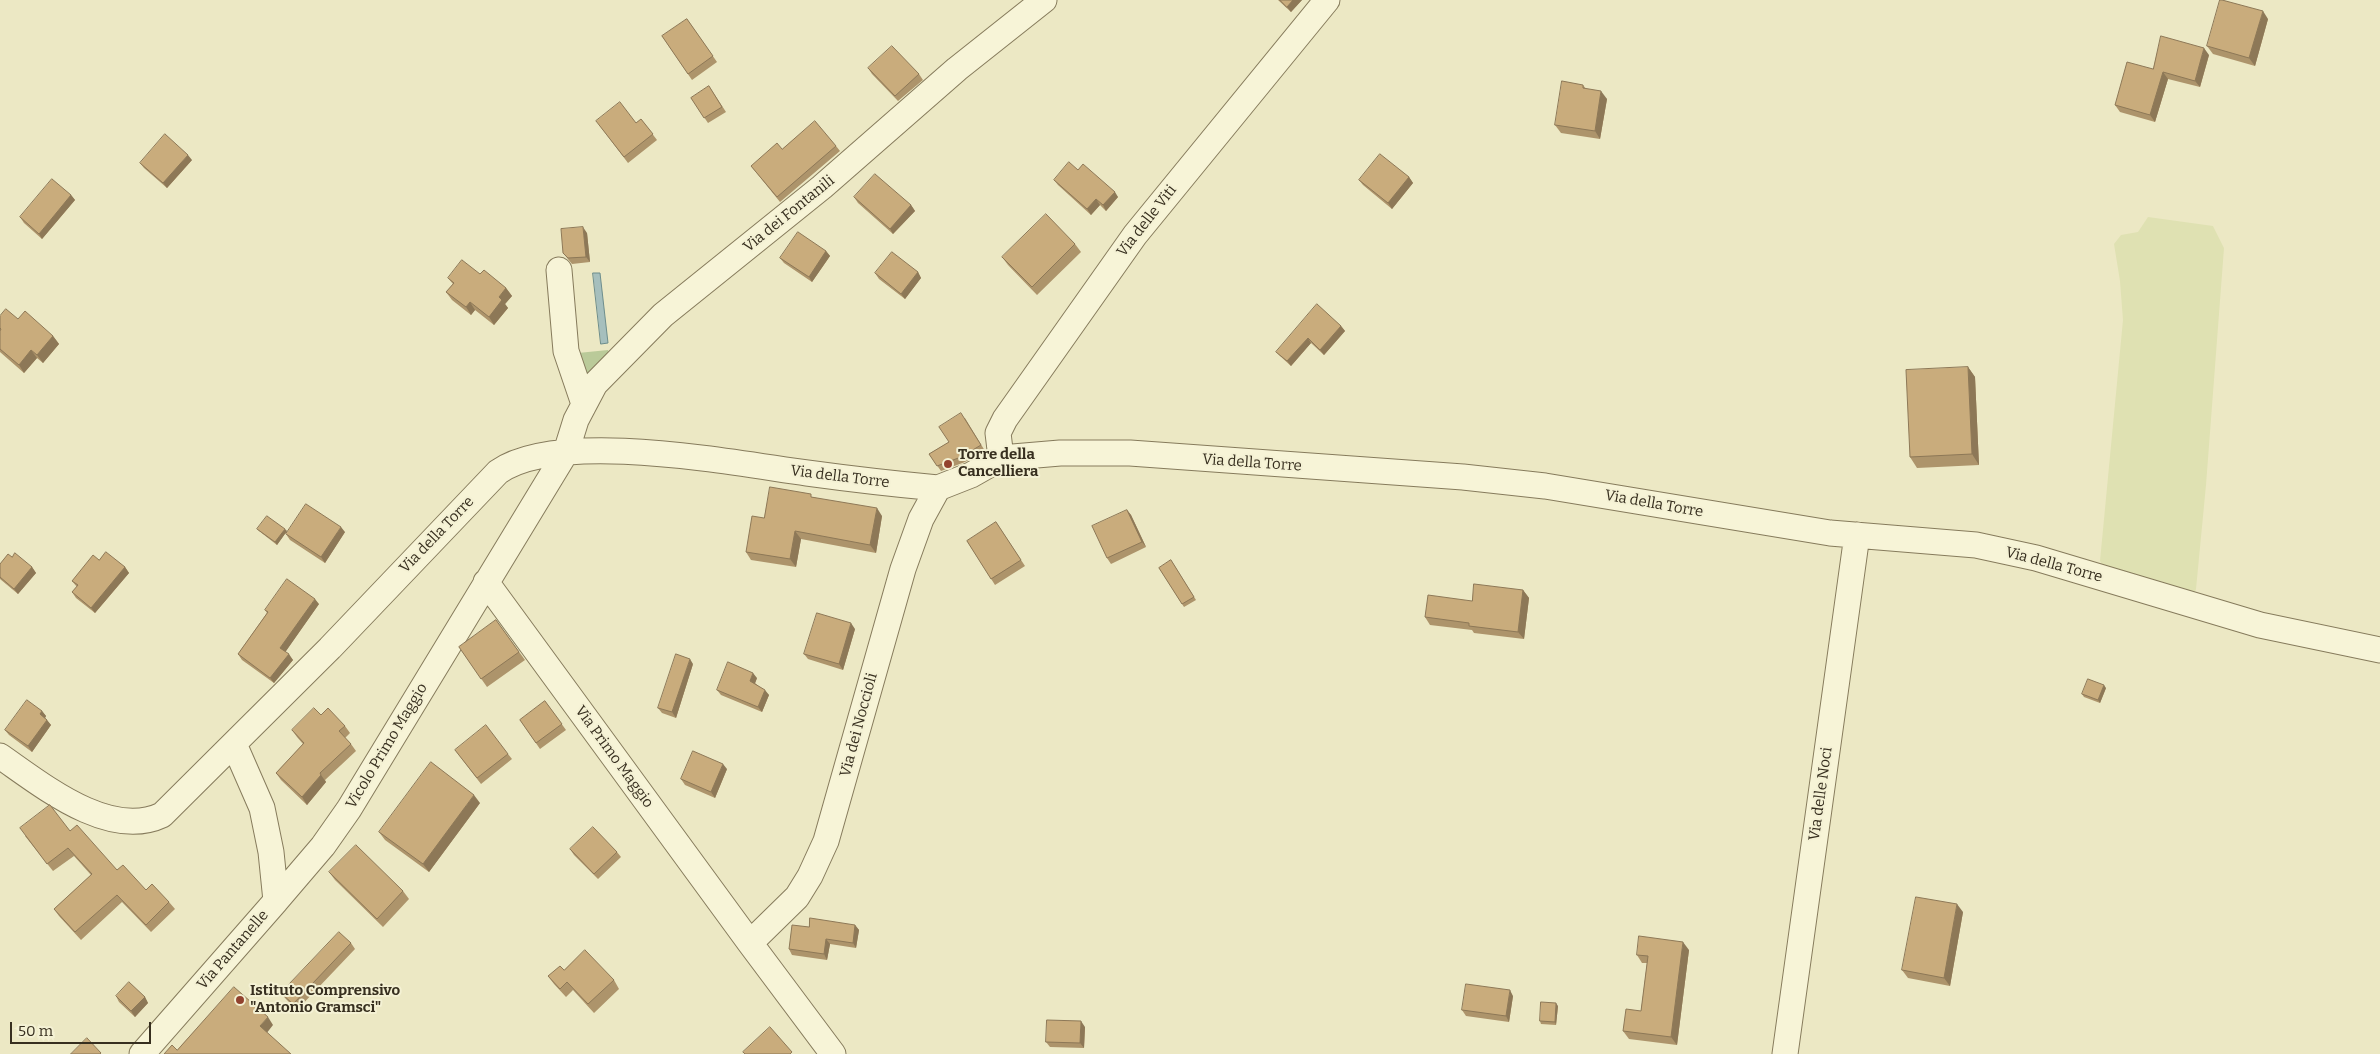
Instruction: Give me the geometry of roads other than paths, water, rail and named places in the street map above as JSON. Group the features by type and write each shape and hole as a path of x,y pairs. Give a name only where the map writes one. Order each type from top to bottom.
{"street":[{"name":"Via dei Fontanili","path":"566,452 571,432 595,384 604,372 663,315 822,187 957,69 1044,0"},
{"name":"Via delle Viti","path":"1002,458 998,441 1001,425 1085,305 1135,235 1327,0"},
{"path":"559,270 566,351 584,404"},
{"name":"Via della Torre","path":"0,756 68,801 110,818 136,822 150,820 167,811 330,648 498,472 527,458 566,452 599,450 637,452 938,488 971,475 1002,458 1053,453 1122,453 1464,477 1554,487 1756,521 1857,535 1957,543 2015,553 2260,625 2380,650"},
{"path":"486,582 566,452"},
{"name":"Via dei Noccioli","path":"750,943 797,897 810,876 826,841 901,575 921,519 938,488"},
{"name":"Via delle Noci","path":"1785,1054 1857,535"},
{"name":"Vicolo Primo Maggio","path":"276,901 323,846 340,822 486,582"},
{"name":"Via Primo Maggio","path":"486,582 833,1054"},
{"name":"Via Pantanelle","path":"142,1054 276,901 271,852 262,808 234,744"}],"water":[{"path":"593,273 600,273 608,343 601,344"}],"place":[{"name":"Torre della Cancelliera","path":"948,464"},
{"name":"Istituto Comprensivo \"Antonio Gramsci\"","path":"240,1000"}]}
